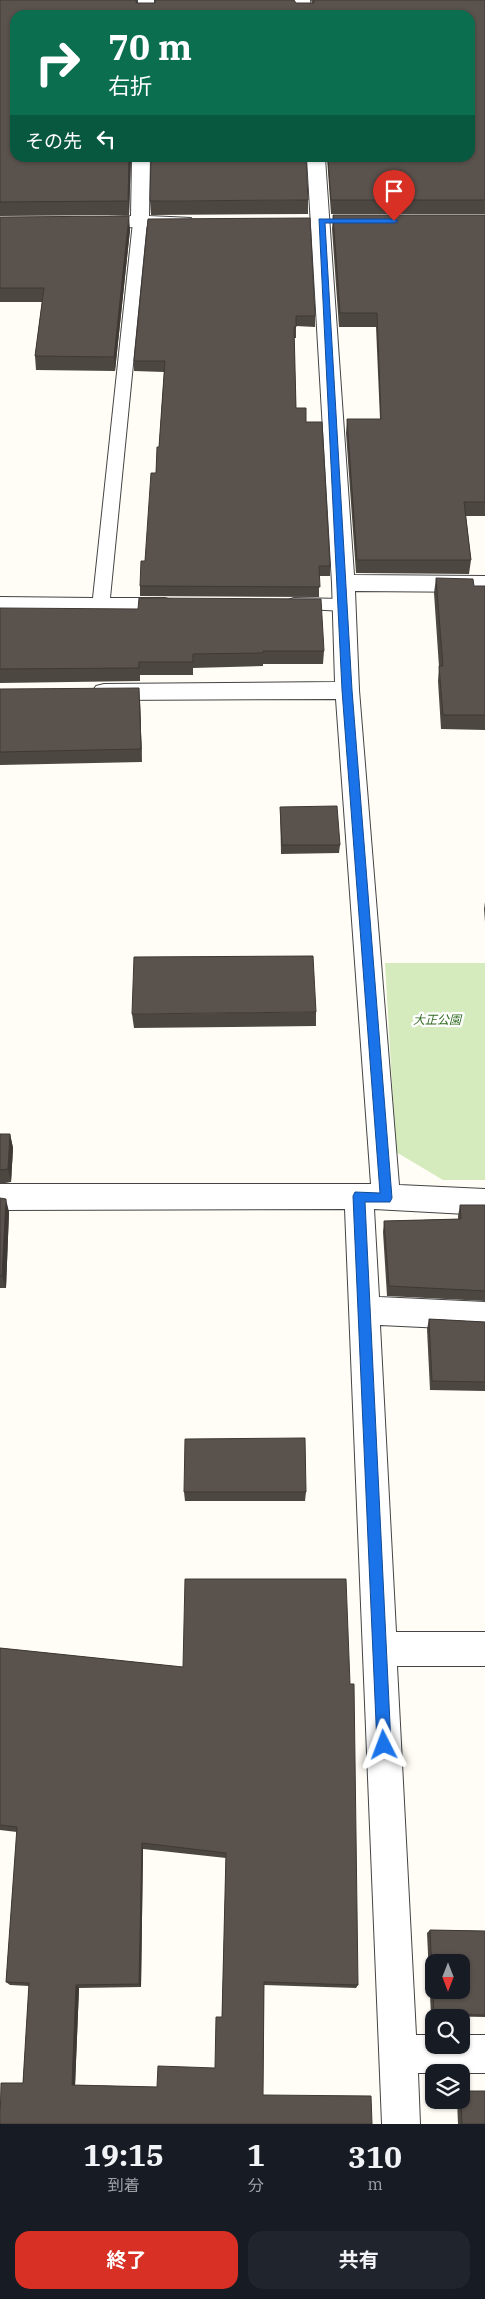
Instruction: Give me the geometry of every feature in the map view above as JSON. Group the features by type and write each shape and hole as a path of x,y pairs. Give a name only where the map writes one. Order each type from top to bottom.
{"street":[{"path":"140,222 142,162"},
{"path":"316,162 343,594 372,1197 364,1310 401,2124"},
{"path":"70,222 197,222"},
{"path":"343,594 485,584"},
{"path":"79,692 347,690"},
{"path":"0,1197 372,1197 485,1202"},
{"path":"364,1310 485,1316"},
{"path":"380,1649 485,1649"},
{"path":"398,2054 485,2054"}],"lane":[{"path":"101,604 140,222"},
{"path":"276,604 343,594"},
{"path":"0,603 179,604"}],"green space":[{"name":"大正公園","path":"385,963 485,963 485,1180 443,1180 396,1152"}],"building":[{"path":"0,0 136,0 136,3 155,3 155,0 294,0 296,3 314,3 314,0 485,0 485,200 331,200 328,162 475,162 475,10 10,10 10,162 129,162 128,201 0,202"},
{"path":"151,162 306,162 308,200 150,201"},
{"path":"333,215 485,215 485,502 464,502 471,560 357,560 347,419 381,419 377,313 340,313"},
{"path":"129,216 114,357 35,356 44,288 0,288 0,217"},
{"path":"310,218 315,316 296,316 296,327 294,327 296,408 306,408 306,422 322,422 330,566 319,566 320,587 140,586 141,561 145,561 151,473 156,473 157,447 159,447 165,361 134,361 148,219"},
{"path":"436,578 473,579 474,586 485,586 485,715 443,715 439,666 443,666"},
{"path":"139,598 321,599 324,651 193,654 193,662 139,662 139,668 0,669 0,608 138,609"},
{"path":"139,688 141,749 0,752 0,689"},
{"path":"337,806 340,845 282,845 280,807"},
{"path":"313,956 316,1012 132,1014 134,957"},
{"path":"0,1134 10,1134 8,1169 0,1170"},
{"path":"0,1198 6,1199 2,1276 0,1276"},
{"path":"460,1205 485,1205 485,1291 389,1286 384,1221 461,1219"},
{"path":"429,1319 485,1322 485,1382 432,1381"},
{"path":"305,1438 306,1492 184,1492 185,1439"},
{"path":"185,1579 346,1579 350,1684 354,1684 358,1985 264,1982 263,2095 371,2096 372,2124 0,2124 1,2083 23,2083 29,1983 6,1982 17,1827 0,1825 0,1648 183,1667","holes":["142,1843 226,1853 222,2017 216,2017 215,2068 158,2066 157,2087 72,2085 76,1985 139,1984"]},
{"path":"430,1930 485,1931 485,2015 470,2015 470,2009 434,2009 433,1999 470,1999 470,1954 431,1954"},
{"path":"470,2091 485,2091 485,2124 462,2124 462,2109 470,2109"}],"route":[{"path":"384,1745 359,1196 386,1198 347,690 343,583 322,221 394,221"}]}
